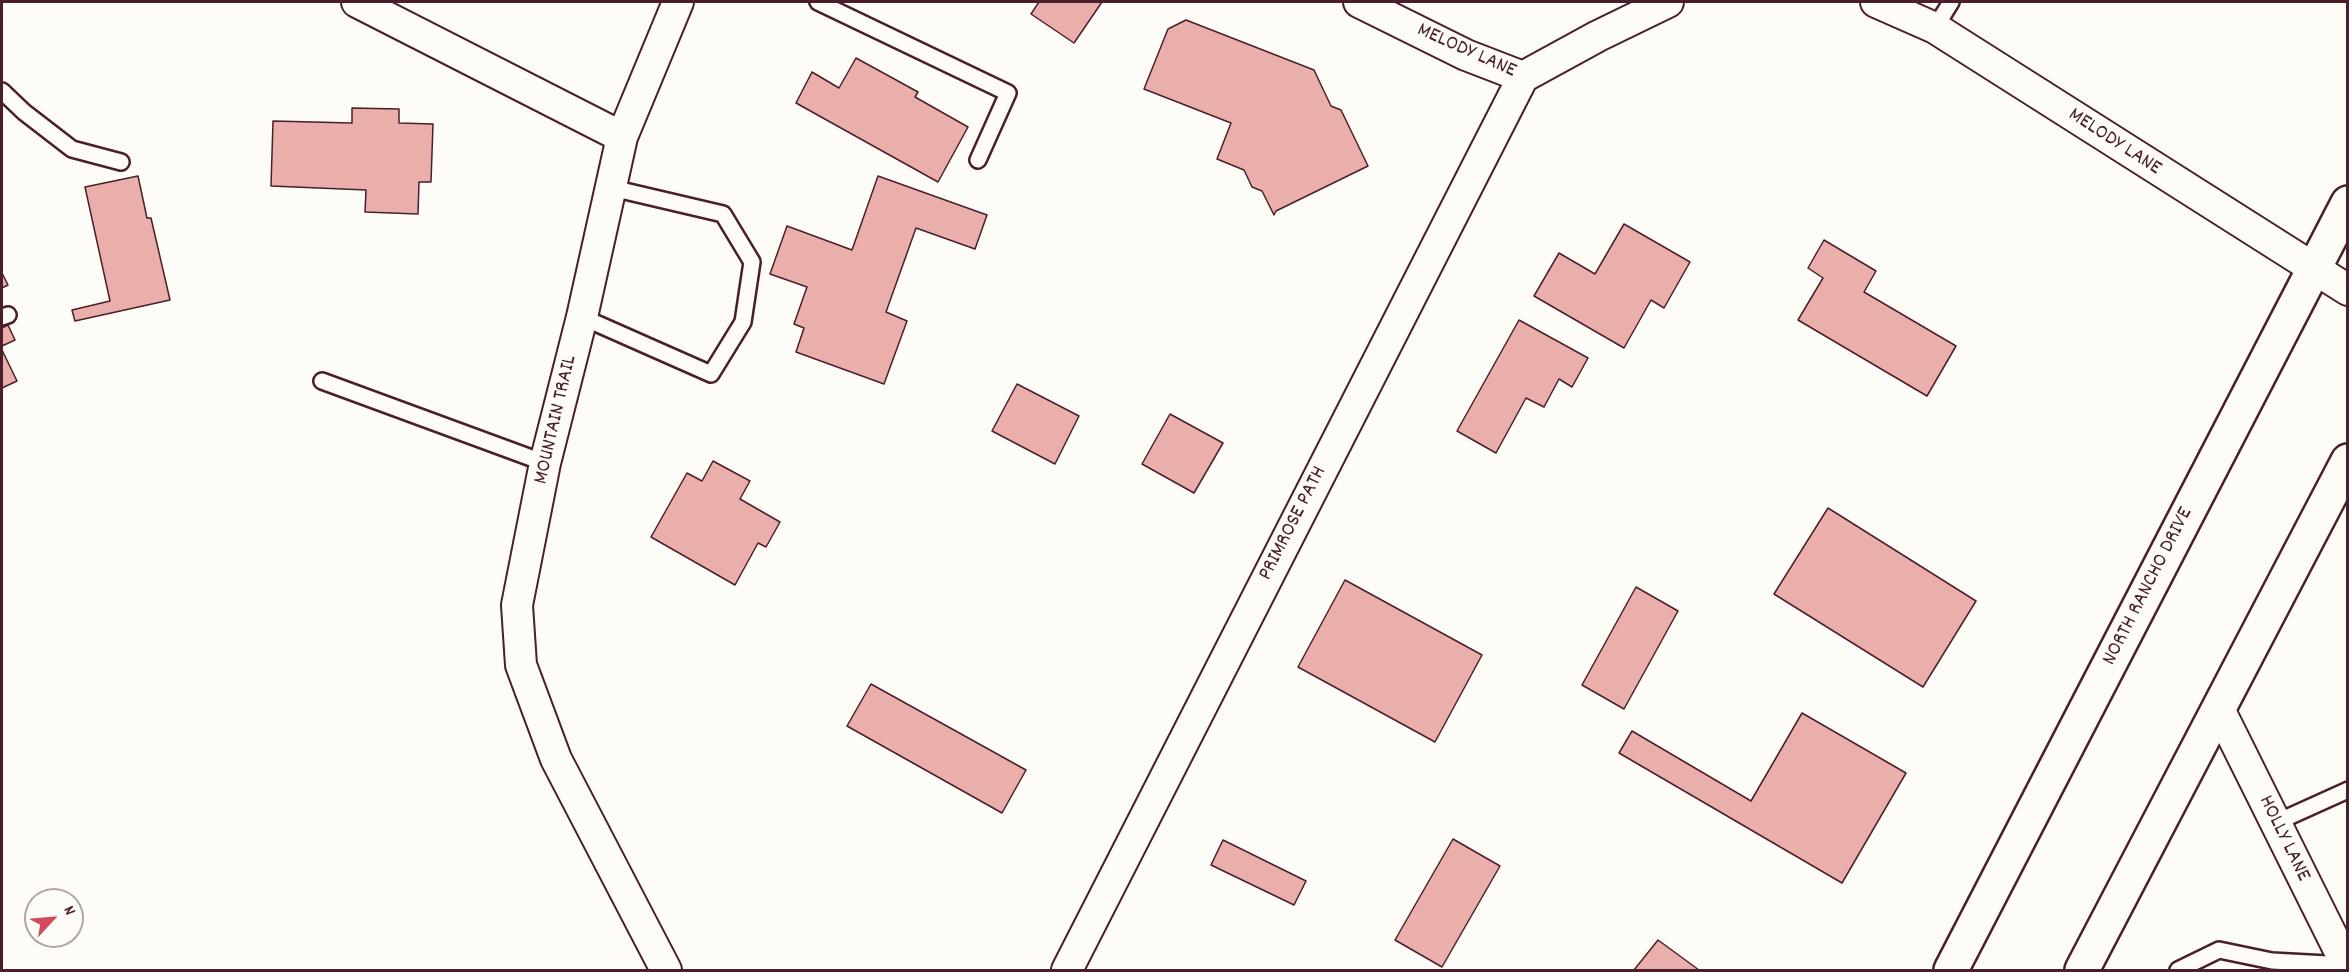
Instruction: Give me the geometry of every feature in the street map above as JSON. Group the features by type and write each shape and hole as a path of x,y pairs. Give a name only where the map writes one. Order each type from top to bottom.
{"main road":[{"name":"NORTH RANCHO DRIVE","path":"1951,970 2348,203"},
{"path":"2082,970 2348,460"}],"street":[{"path":"357,2 622,137"},
{"name":"MOUNTAIN TRAIL","path":"666,970 556,759 521,665 517,605 545,463 582,317 622,137 678,2"},
{"name":"MELODY LANE","path":"1359,2 1466,55 1523,77 1598,36 1668,2"},
{"name":"MELODY LANE","path":"1876,2 1935,28 2348,291"},
{"name":"PRIMROSE PATH","path":"1067,970 1523,77"},
{"name":"HOLLY LANE","path":"2219,709 2347,967"}],"lane":[{"path":"818,2 1008,93 978,160"},
{"path":"1935,28 1951,2"},
{"path":"2,91 24,112 72,149 121,162"},
{"path":"582,317 711,374 743,322 752,262 723,214 612,188"},
{"path":"322,381 545,463"},
{"path":"2275,823 2348,790"},
{"path":"2178,970 2219,950 2272,961 2347,967"}],"building":[{"path":"1039,2 1102,2 1074,43 1031,14"},
{"path":"1186,20 1314,70 1331,106 1341,110 1368,166 1276,211 1274,215 1262,191 1252,187 1244,170 1217,159 1231,123 1144,89 1168,29"},
{"path":"856,58 918,92 915,97 968,127 938,182 796,103 812,72 839,88"},
{"path":"352,108 399,109 399,123 433,124 431,182 419,182 418,214 365,212 366,190 271,186 273,121 352,123"},
{"path":"138,176 147,218 151,218 170,300 75,321 72,310 110,301 85,187"},
{"path":"878,176 987,215 975,249 916,228 886,312 907,321 884,384 796,352 804,328 794,324 807,287 770,274 787,226 852,250"},
{"path":"1624,224 1690,262 1664,308 1651,300 1624,348 1534,296 1559,253 1595,274"},
{"path":"1824,240 1876,271 1864,292 1956,346 1927,396 1798,320 1823,278 1808,268"},
{"path":"2,273 8,285 2,288"},
{"path":"1519,320 1588,358 1572,387 1559,379 1544,407 1526,398 1496,453 1457,431"},
{"path":"8,325 15,340 2,346 2,328"},
{"path":"2,350 17,381 2,388"},
{"path":"1017,384 1079,416 1055,464 992,431"},
{"path":"1170,414 1223,443 1194,493 1142,464"},
{"path":"713,461 750,481 740,499 780,522 766,547 758,543 735,585 651,537 687,473 702,481"},
{"path":"1828,508 1976,601 1923,687 1774,594"},
{"path":"1345,580 1482,655 1435,742 1298,667"},
{"path":"1636,587 1678,611 1624,709 1582,685"},
{"path":"871,684 1026,770 1002,813 847,726"},
{"path":"1802,713 1906,773 1842,883 1619,753 1632,731 1751,801"},
{"path":"1453,839 1500,866 1442,967 1395,940"},
{"path":"1223,840 1306,881 1294,905 1211,865"},
{"path":"1658,940 1699,970 1634,970"}]}
